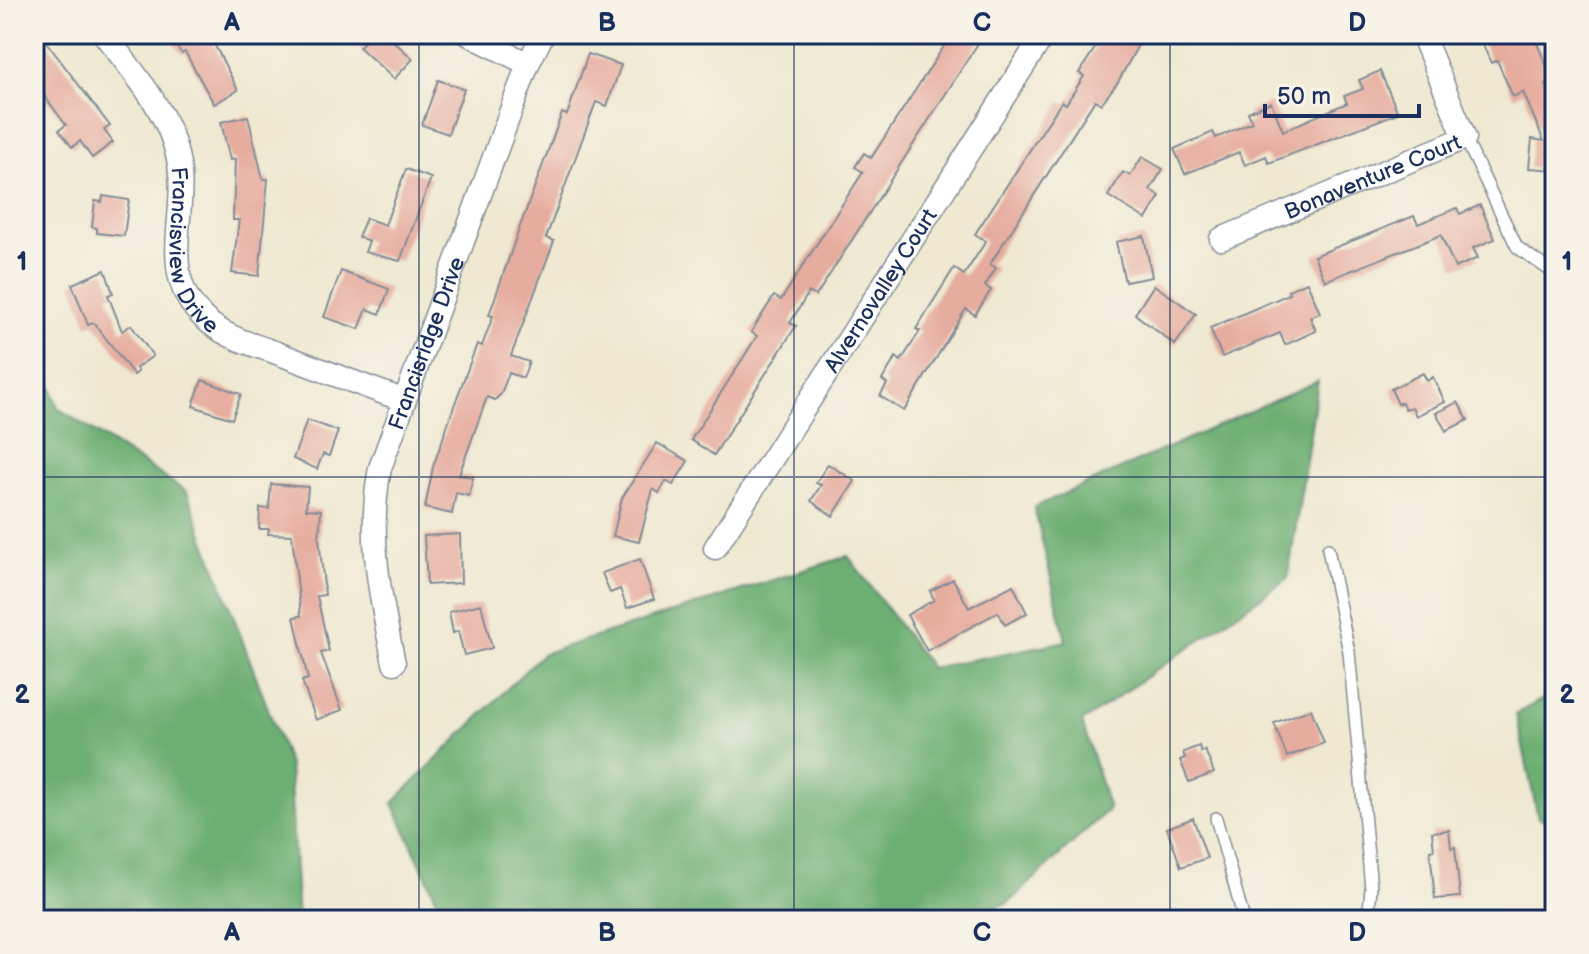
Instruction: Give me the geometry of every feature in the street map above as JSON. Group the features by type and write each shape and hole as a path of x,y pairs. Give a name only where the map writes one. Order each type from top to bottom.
{"street":[{"name":"Francisview Drive","path":"104,34 152,99 171,132 179,159 181,188 175,257 185,294 196,310 227,335 403,400"},
{"path":"468,34 528,64"},
{"name":"Francisridge Drive","path":"394,663 375,574 372,535 380,468 528,64 543,34"},
{"name":"Alvernovalley Court","path":"715,548 1044,34"},
{"name":"Bonaventure Court","path":"1221,239 1465,138 1422,34"}],"lane":[{"path":"1465,138 1517,247 1555,274"},
{"path":"1328,549 1349,652 1371,888 1368,920"},
{"path":"1216,818 1244,920"}],"green space":[{"path":"34,334 58,408 187,492 289,765 298,920 34,920"},
{"path":"1318,381 1288,578 1082,722 1109,809 1008,903 955,920 446,920 393,803 542,654 848,556 931,668 1066,641 1034,507"},
{"path":"1555,692 1555,824 1538,818 1516,714"}],"building":[{"path":"34,34 40,34 110,126 104,130 113,142 92,158 80,141 72,147 59,130 66,125 34,82"},
{"path":"167,34 209,34 238,90 214,104 185,52 182,54"},
{"path":"371,34 386,34 413,59 394,79 359,47"},
{"path":"952,34 984,34 816,296 809,292 790,323 796,326 714,455 691,440 757,336 751,332 774,296 781,300 863,172 855,167 864,153 871,158"},
{"path":"1104,34 1144,34 1118,82 1101,104 1095,100 990,264 996,268 985,286 991,290 975,315 966,309 904,411 880,396 887,384 882,380 896,357 901,361 920,331 916,329 954,268 964,275 986,241 975,234 1062,101 1066,104 1084,76 1079,73"},
{"path":"1478,34 1533,34 1553,81 1546,84 1555,106 1555,170 1529,168 1532,139 1544,141 1523,92 1513,97 1497,60 1491,63"},
{"path":"588,54 621,65 607,106 596,102 546,238 554,241 511,356 529,362 523,378 509,373 501,394 495,400 487,397 459,475 473,477 469,496 456,493 452,514 425,508 433,467 454,406 477,344 482,346 493,316 489,315 519,229 562,113 567,115"},
{"path":"1380,71 1398,113 1269,163 1266,156 1245,165 1239,152 1185,174 1174,149 1213,132 1216,138 1252,122 1248,112 1271,102 1283,131 1347,103 1344,96 1363,89 1359,80"},
{"path":"438,80 464,89 448,134 422,125"},
{"path":"248,116 263,179 268,179 259,276 232,273 239,220 233,220 235,159 230,160 221,122"},
{"path":"1142,157 1163,169 1150,190 1160,196 1146,219 1108,196 1123,172 1130,176"},
{"path":"406,169 431,178 400,261 365,252 369,241 358,237 366,218 385,225"},
{"path":"103,196 129,200 124,236 97,233 97,228 92,227 95,201 102,202"},
{"path":"1480,205 1495,239 1473,248 1478,258 1455,268 1441,235 1325,281 1314,256 1414,216 1418,224 1457,208 1460,214"},
{"path":"1144,236 1152,277 1125,282 1116,242"},
{"path":"105,270 113,293 108,295 122,331 131,325 153,356 136,368 138,372 134,375 94,323 88,325 72,284"},
{"path":"341,271 389,289 380,314 367,309 359,329 324,317"},
{"path":"1307,282 1320,313 1310,317 1316,331 1285,345 1280,333 1222,357 1210,328 1289,294 1288,290"},
{"path":"1154,285 1196,314 1175,345 1135,314"},
{"path":"1423,373 1427,381 1433,377 1445,402 1416,416 1412,407 1405,409 1402,402 1398,404 1391,389"},
{"path":"202,380 241,394 232,419 193,406"},
{"path":"1458,402 1468,420 1446,431 1436,413"},
{"path":"307,420 338,431 329,456 323,454 317,469 293,459"},
{"path":"657,443 688,461 673,485 666,481 659,493 653,489 639,542 613,536 622,498"},
{"path":"828,464 855,481 833,516 811,501 821,485 816,483"},
{"path":"271,484 308,487 306,509 321,510 319,538 325,595 317,596 329,651 321,653 342,710 316,720 302,681 308,679 294,617 301,616 292,535 268,534 269,529 259,529 260,508 269,509"},
{"path":"460,534 461,583 427,585 424,536"},
{"path":"640,559 654,599 627,608 620,589 610,593 602,573"},
{"path":"953,579 969,608 1013,585 1027,613 1005,625 998,612 927,651 907,615 934,600 930,591"},
{"path":"481,604 492,648 464,655 458,631 453,633 449,612"},
{"path":"1311,709 1324,743 1287,757 1274,723"},
{"path":"1199,746 1201,752 1205,750 1214,773 1189,782 1180,760 1185,758 1183,752"},
{"path":"1193,818 1207,858 1181,867 1167,828"},
{"path":"1449,830 1451,848 1455,847 1460,897 1435,899 1430,850 1434,850 1432,832"}]}
